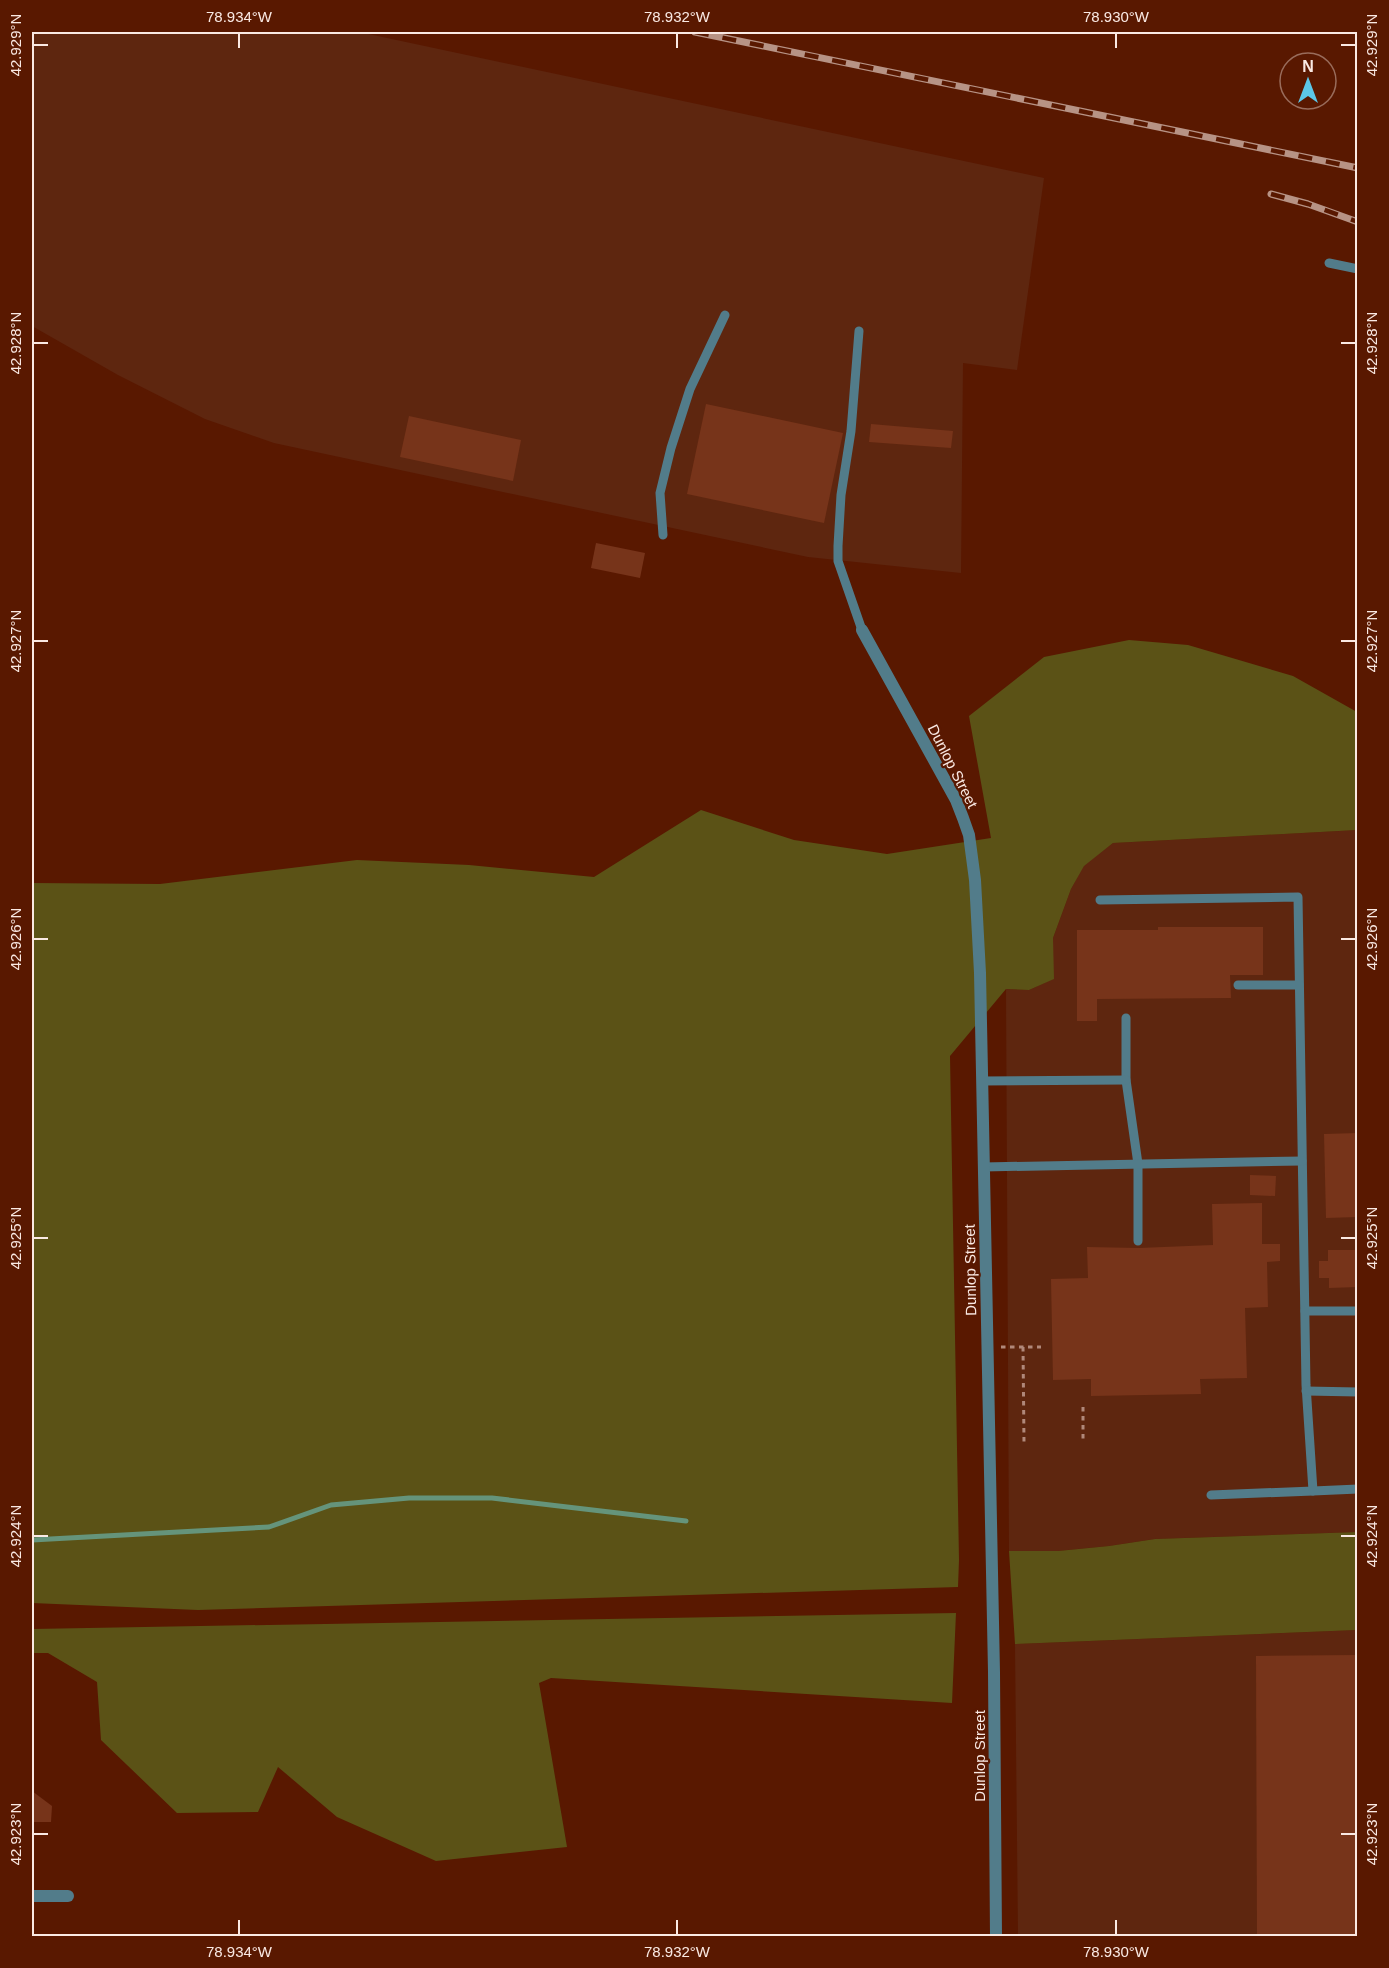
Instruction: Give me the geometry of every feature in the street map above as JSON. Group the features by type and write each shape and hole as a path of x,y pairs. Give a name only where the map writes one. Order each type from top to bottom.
{"street":[{"name":"Dunlop Street","path":"862,630 956,800 969,835 976,897 980,973 994,1672 996,1936"},
{"path":"32,1896 68,1896"}],"lane":[{"path":"1329,263 1358,268"},
{"path":"663,535 660,494 670,448 690,389 725,315"},
{"path":"859,331 851,431 840,504 838,561 862,630"},
{"path":"1100,900 1298,897 1306,1391 1313,1491"},
{"path":"1238,985 1299,985"},
{"path":"1126,1018 1126,1080 1138,1164 1138,1240"},
{"path":"982,1081 1126,1080"},
{"path":"983,1167 1302,1161"},
{"path":"1305,1311 1358,1311"},
{"path":"1306,1391 1358,1392"},
{"path":"1212,1495 1358,1489"}],"path":[{"path":"1023,1347 1024,1443"},
{"path":"987,1348 1041,1347"},
{"path":"1083,1407 1083,1442"}],"shaded area":[{"path":"32,32 359,32 1044,178 1017,370 963,363 961,573 808,557 274,443 205,419 118,375 32,326"},
{"path":"1129,640 1188,645 1293,676 1357,712 1357,830 1113,843 1084,866 1071,889 1053,938 1054,979 1029,990 1006,989 950,1056 958,1587 198,1610 32,1603 32,883 160,884 357,860 469,865 594,877 701,810 794,840 887,854 991,838 969,716 1044,657"},
{"path":"1357,830 1357,1532 1155,1539 1058,1551 1009,1551 1006,989 1029,990 1053,979 1053,938 1071,889 1084,865 1113,843"},
{"path":"1357,1532 1357,1630 1015,1644 1009,1551 1058,1551 1155,1539"},
{"path":"956,1613 952,1703 551,1678 539,1683 567,1847 436,1861 337,1817 278,1767 258,1812 177,1813 101,1740 97,1682 48,1653 32,1653 32,1629"},
{"path":"1357,1630 1357,1936 1018,1936 1015,1644"}],"building":[{"path":"706,404 843,433 824,523 687,494"},
{"path":"409,416 521,440 513,481 400,457"},
{"path":"871,424 953,431 951,448 869,442"},
{"path":"596,543 645,553 640,578 591,568"},
{"path":"1158,927 1263,927 1263,975 1230,975 1231,998 1097,999 1097,1021 1077,1021 1077,930 1158,930"},
{"path":"1358,1133 1358,1217 1326,1218 1324,1134"},
{"path":"1250,1175 1276,1176 1275,1196 1250,1195"},
{"path":"1262,1203 1262,1244 1280,1244 1280,1261 1267,1262 1268,1307 1245,1308 1247,1378 1200,1379 1201,1394 1091,1396 1091,1379 1053,1380 1051,1279 1088,1278 1087,1247 1139,1248 1213,1245 1212,1204"},
{"path":"1328,1250 1358,1250 1358,1287 1329,1288 1329,1278 1319,1278 1319,1261 1328,1261"},
{"path":"1358,1655 1358,1936 1257,1936 1256,1656"},
{"path":"32,1791 52,1806 51,1822 32,1822"}],"waterway":[{"path":"32,1540 269,1527 331,1505 409,1498 492,1498 686,1521"}],"railway":[{"path":"695,32 1358,168"},
{"path":"1271,194 1308,204 1358,222"}]}
